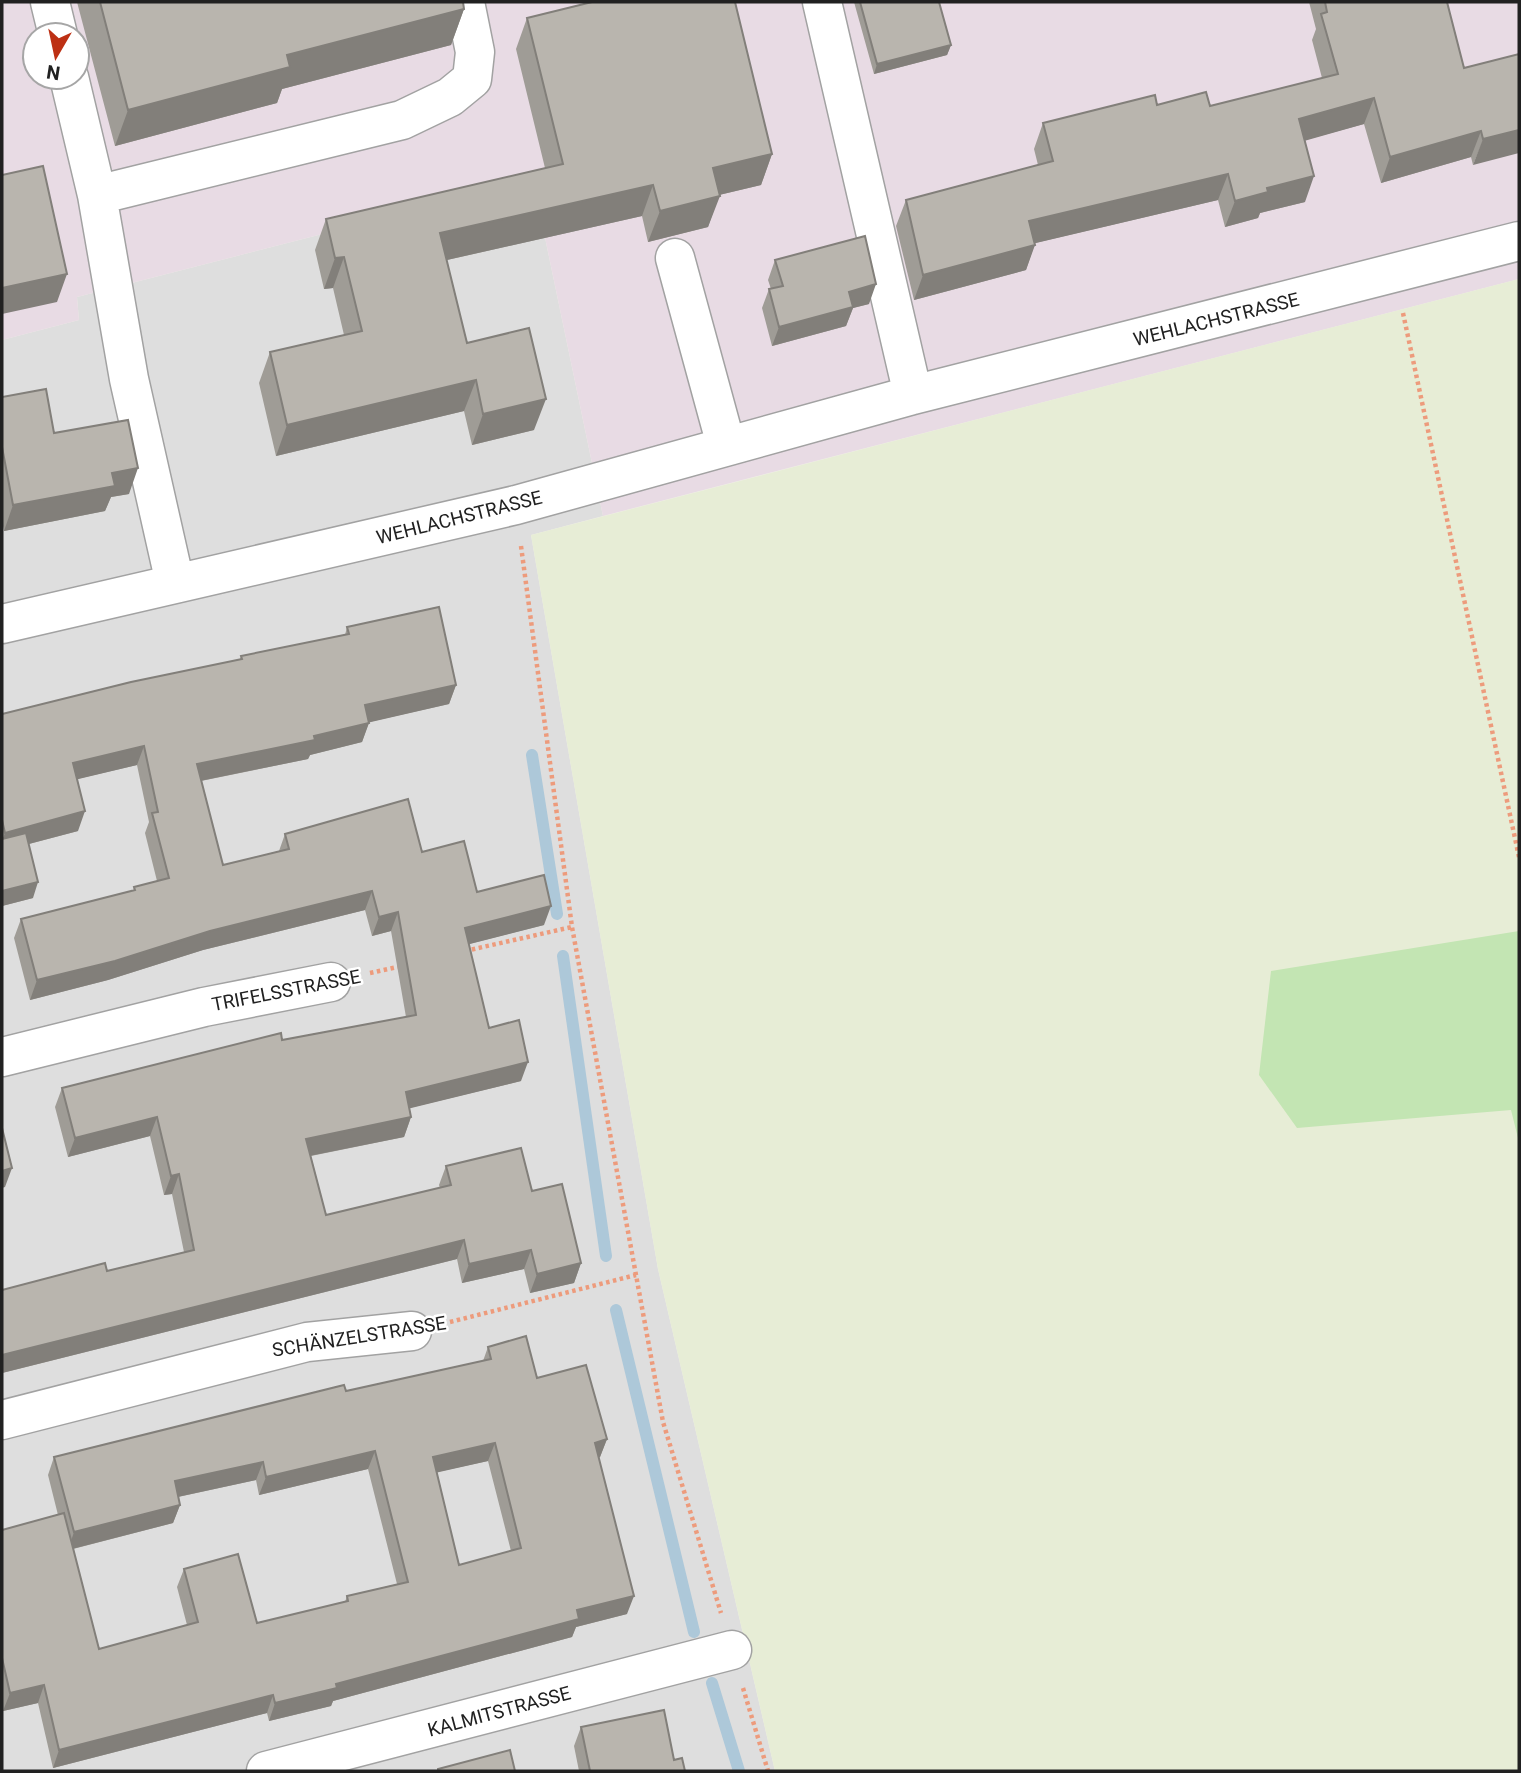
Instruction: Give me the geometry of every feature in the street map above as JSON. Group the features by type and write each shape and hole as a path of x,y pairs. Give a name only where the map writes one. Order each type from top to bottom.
{"street":[{"path":"50,2 55,21"},
{"path":"97,194 402,120 450,97 472,79 475,52 465,2"},
{"path":"822,2 912,395"},
{"path":"72,91 97,194 129,379 176,583"},
{"name":"WEHLACHSTRASSE","path":"2,624 516,505 912,395 1519,241"},
{"path":"676,258 726,445"},
{"name":"TRIFELSSTRASSE","path":"2,1057 204,1007 331,982"},
{"name":"SCHÄNZELSTRASSE","path":"2,1420 307,1342 412,1331"},
{"name":"KALMITSTRASSE","path":"266,1771 732,1650"}],"path":[{"path":"1394,274 1519,857"},
{"path":"516,505 572,926 663,1422 768,1771"},
{"path":"452,954 572,926"},
{"name":"TRIFELSSTRASSE","path":"331,982 411,963"},
{"name":"SCHÄNZELSTRASSE","path":"412,1331 636,1275"}],"shaded area":[{"path":"2,2 1519,2 1519,279 603,516 533,180 77,297 79,320 2,340"},
{"path":"533,180 603,516 531,535 658,1269 775,1771 2,1771 2,340 79,320 77,297"}],"green space":[{"path":"1519,279 1519,1771 775,1771 658,1269 531,535"},
{"path":"1519,931 1519,1142 1511,1110 1297,1128 1259,1075 1271,971"}],"building":[{"path":"100,2 463,2 464,9 287,55 290,67 128,110"},
{"path":"592,2 735,2 772,154 713,168 720,196 660,211 653,185 440,233 467,343 529,328 546,399 483,414 476,380 287,425 270,352 362,331 344,257 335,258 326,219 563,164 527,18"},
{"path":"860,2 939,2 951,45 877,64"},
{"path":"1325,2 1447,2 1464,68 1519,54 1519,130 1483,139 1481,131 1390,157 1374,98 1299,119 1314,176 1267,188 1268,192 1235,201 1228,174 1029,221 1035,245 923,275 906,200 1053,161 1043,123 1155,95 1157,105 1206,92 1210,106 1338,74 1321,14 1327,12"},
{"path":"43,166 67,274 2,288 2,175"},
{"path":"865,236 876,284 849,292 853,307 779,327 769,289 783,286 775,260"},
{"path":"46,389 54,433 128,420 138,468 112,473 115,486 13,505 2,447 2,397"},
{"path":"439,607 456,685 365,705 369,723 314,736 315,740 197,764 223,865 289,849 285,834 408,799 422,852 464,841 477,892 544,875 551,906 465,928 489,1028 519,1020 528,1062 406,1092 411,1117 306,1139 326,1215 451,1185 446,1166 521,1148 532,1191 562,1184 581,1263 537,1274 531,1250 469,1264 464,1240 2,1355 2,1290 105,1263 107,1271 194,1250 179,1174 171,1176 157,1117 75,1138 62,1088 281,1033 282,1040 416,1015 398,912 379,917 372,891 210,931 115,961 37,980 21,919 135,890 134,887 169,878 152,813 158,812 144,746 73,763 85,811 5,833 2,820 2,714 131,682 242,659 241,656 349,634 347,627"},
{"path":"26,833 38,882 2,891 2,839"},
{"path":"2,1128 12,1168 2,1171"},
{"path":"526,1336 537,1378 586,1365 607,1439 595,1443 634,1596 577,1610 579,1619 336,1684 337,1688 275,1703 273,1695 59,1750 44,1685 10,1693 2,1658 2,1530 64,1513 99,1649 198,1622 184,1569 238,1554 257,1623 348,1601 347,1596 408,1582 375,1451 266,1477 263,1462 175,1481 180,1505 74,1532 54,1457 344,1385 346,1391 491,1359 488,1347","holes":["495,1443 521,1548 459,1565 433,1457"]},
{"path":"664,1710 674,1760 682,1758 685,1771 590,1771 581,1727"},
{"path":"510,1750 515,1771 438,1771 438,1769"}],"waterway":[{"path":"532,755 557,914"},
{"path":"563,956 606,1256"},
{"path":"616,1310 694,1632"},
{"path":"712,1683 739,1771"}]}
